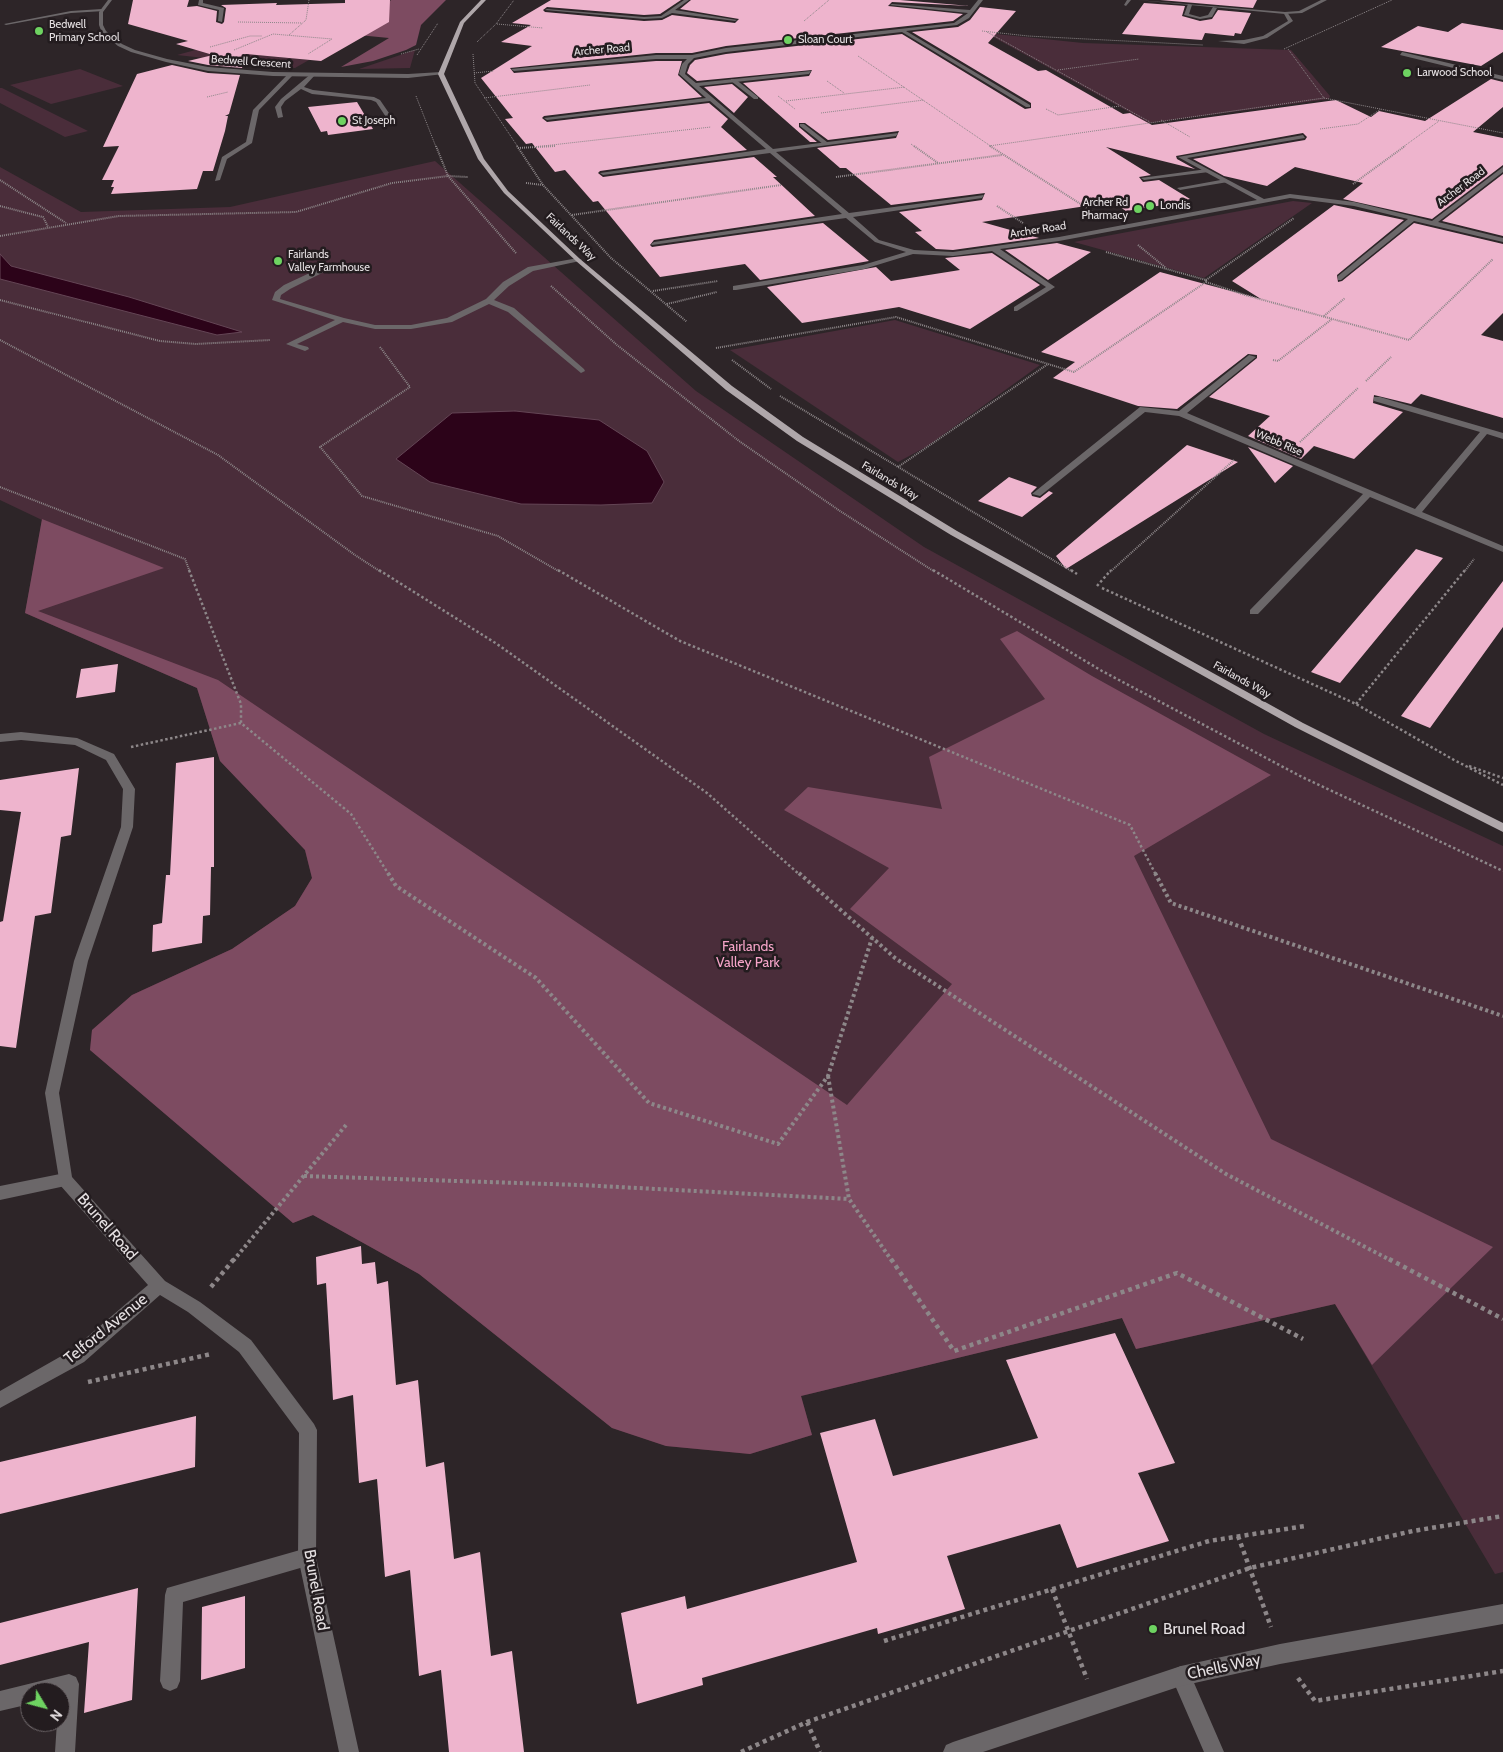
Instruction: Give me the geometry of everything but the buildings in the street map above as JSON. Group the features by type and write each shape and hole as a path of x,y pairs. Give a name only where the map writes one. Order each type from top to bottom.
{"main road":[{"path":"441,74 462,22 484,0"},
{"name":"Fairlands Way","path":"441,74 481,159 506,192 578,260 729,388 800,439 954,533 1299,725 1503,828"}],"street":[{"path":"6,24 71,12 102,10 110,0"},
{"path":"201,0 200,4 222,9 220,21"},
{"path":"547,10 644,18 662,17 687,0"},
{"name":"Archer Road","path":"514,70 656,57 692,57 726,50 904,32 963,21 981,0"},
{"path":"1139,0 1285,13 1300,12 1325,0"},
{"path":"892,5 971,12"},
{"path":"1190,5 1186,14 1194,18 1210,16 1215,8"},
{"name":"Bedwell Crescent","path":"102,10 101,25 111,39 133,51 195,67 273,74 408,76 441,74"},
{"path":"670,11 734,20"},
{"path":"1221,41 1244,42 1265,37 1291,21 1285,13"},
{"path":"904,32 1028,106"},
{"path":"1402,54 1503,78"},
{"name":"Archer Road","path":"692,57 685,64 682,74 694,85 877,240 913,252 953,254 1059,239 1290,196 1354,204 1503,240"},
{"path":"694,85 809,72"},
{"path":"217,180 224,158 249,143 256,110 291,74"},
{"path":"280,117 277,108 283,100 312,75"},
{"path":"733,80 756,98"},
{"path":"300,87 312,92 372,98 378,101 388,116"},
{"path":"547,118 710,99"},
{"path":"802,125 825,143"},
{"path":"603,173 896,134"},
{"path":"1263,201 1181,157 1303,137"},
{"name":"Archer Road","path":"1433,223 1503,169"},
{"path":"1144,178 1206,171"},
{"path":"1180,188 1226,181"},
{"path":"654,244 982,196"},
{"path":"1341,278 1413,218"},
{"name":"Archer Road","path":"994,248 1051,286 1017,309"},
{"name":"Archer Road","path":"736,288 864,267 913,252"},
{"path":"331,265 287,287 278,294 276,300 342,320 364,324 411,327 449,320 489,301 506,284 531,269 578,260"},
{"path":"489,301 511,310 581,371"},
{"path":"290,344 342,320"},
{"path":"290,344 305,349"},
{"path":"1181,414 1252,357"},
{"path":"1377,398 1503,436"},
{"name":"Webb Rise","path":"1036,494 1143,409 1181,414 1503,549"},
{"path":"1416,513 1484,431"},
{"path":"1254,612 1356,508 1368,493"},
{"path":"0,738 21,736 77,742 110,757 129,789 127,827 81,961 52,1093 65,1180 0,1193"},
{"name":"Brunel Road","path":"65,1180 159,1286 194,1307 245,1346 308,1430 307,1558 349,1752"},
{"name":"Telford Avenue","path":"0,1400 78,1356 159,1286"},
{"path":"170,1681 174,1595 307,1558"},
{"name":"Chells Way","path":"953,1752 1181,1676 1280,1654 1503,1614"},
{"path":"1181,1676 1214,1752"},
{"path":"0,1701 20,1696"},
{"path":"65,1752 66,1732"}],"path":[{"path":"288,35 306,20 308,0"},
{"path":"514,0 496,24 472,47 475,83 543,185 611,258 688,323"},
{"path":"802,22 828,0"},
{"path":"1279,48 1288,49 1392,0"},
{"path":"443,17 420,48 408,76 448,176"},
{"path":"220,21 265,24 268,22 302,23"},
{"path":"955,24 985,31 1028,36 1211,45"},
{"path":"985,31 1150,122"},
{"path":"195,67 272,34 332,40 273,74"},
{"path":"166,60 250,36 265,36"},
{"path":"1288,49 1324,98"},
{"path":"855,54 925,100 988,146 1095,213"},
{"path":"1058,70 1139,59"},
{"path":"484,98 593,85"},
{"path":"786,101 905,87"},
{"path":"988,146 1324,98 1503,133"},
{"path":"813,114 925,100"},
{"path":"1028,106 1048,109 1058,115 1121,106"},
{"path":"1303,137 1307,130 1358,124 1381,108"},
{"path":"1352,185 1439,121"},
{"path":"518,148 554,146 739,123"},
{"path":"896,134 939,164"},
{"path":"828,178 1002,155"},
{"path":"0,236 66,223 120,216 296,212 392,183 448,176 471,177"},
{"path":"0,180 66,223"},
{"path":"572,216 783,185"},
{"path":"982,196 1030,227"},
{"path":"0,206 44,217 48,227"},
{"path":"716,348 896,317 1074,372 1297,216"},
{"path":"1131,239 1168,270"},
{"path":"1106,252 1409,340 1495,258"},
{"path":"667,304 736,288"},
{"path":"0,300 160,341 196,344 266,339 290,344"},
{"path":"1252,357 1278,361 1333,318"},
{"path":"364,324 410,387 320,446 362,496 498,536 680,641 1130,825 1171,903 1503,1016"},
{"path":"0,340 218,456 355,555 497,644 707,793 894,958 1226,1174 1503,1319"},
{"path":"709,342 724,354"},
{"path":"1283,458 1391,357"},
{"path":"732,360 771,389"},
{"path":"898,467 1048,364"},
{"path":"779,395 1080,576"},
{"path":"1239,455 1122,560 1097,586 1356,704 1454,760 1503,785"},
{"path":"0,487 185,559 241,704 241,723"},
{"path":"1356,704 1475,557 1482,560"},
{"path":"241,723 351,814 396,886 536,978 649,1103 778,1144 828,1076 872,938"},
{"path":"110,757 132,747 241,723"},
{"path":"1454,760 1503,778"},
{"path":"828,1076 849,1199 954,1351 1177,1273 1303,1339"},
{"path":"194,1307 346,1125"},
{"path":"304,1176 580,1185 849,1199"},
{"path":"85,1383 245,1346"},
{"path":"741,1752 807,1722 1250,1568 1413,1530 1503,1516"},
{"path":"884,1641 1208,1541 1305,1526"},
{"path":"1052,1589 1097,1704"},
{"path":"807,1722 820,1752"}],"green space":[{"path":"986,33 1083,43 1291,50 1330,96 1329,99 1149,123"},
{"path":"254,34 236,53 309,60 295,68 177,55"},
{"path":"415,50 410,68 359,69"},
{"path":"80,69 123,86 51,104 10,85"},
{"path":"0,88 88,131 65,137 0,103"},
{"name":"Fairlands Valley Park","path":"435,161 696,391 924,547 1264,734 1503,846 1503,1572 1495,1574 1335,1304 1136,1349 1122,1318 801,1396 812,1435 750,1454 666,1446 612,1428 419,1274 313,1215 293,1223 90,1050 92,1030 132,995 232,949 295,906 312,878 305,850 220,761 197,688 25,613 42,520 0,500 0,167 81,212 230,207"},
{"path":"1293,201 1312,203 1204,278 1074,242"},
{"path":"895,320 1040,365 926,447 898,462 730,350"}],"shaded area":[{"path":"391,0 446,0 421,25 416,45 373,61 341,67 389,38 358,35"},
{"path":"0,254 11,266 129,297 242,332 217,335 0,279"},
{"path":"515,411 599,420 647,451 664,482 652,503 601,505 521,504 430,482 396,459 452,413"},
{"path":"42,519 164,568 38,611 218,680 847,1105 952,984 850,909 889,868 784,810 808,787 942,809 929,757 1045,699 1000,639 1017,631 1092,676 1271,775 1134,856 1271,1139 1493,1247 1372,1365 1335,1304 1136,1349 1122,1318 801,1396 812,1435 750,1454 666,1446 612,1428 419,1274 313,1215 293,1223 90,1050 92,1030 132,995 232,949 295,906 312,878 305,850 220,761 197,688 25,613"}],"place":[{"name":"Bedwell Primary School","path":"39,31"},
{"name":"Sloan Court","path":"788,40"},
{"name":"Larwood School","path":"1407,73"},
{"name":"St Joseph","path":"342,121"},
{"name":"Londis","path":"1150,206"},
{"name":"Archer Rd Pharmacy","path":"1138,209"},
{"name":"Fairlands Valley Farmhouse","path":"278,261"},
{"name":"Brunel Road","path":"1153,1629"}]}
